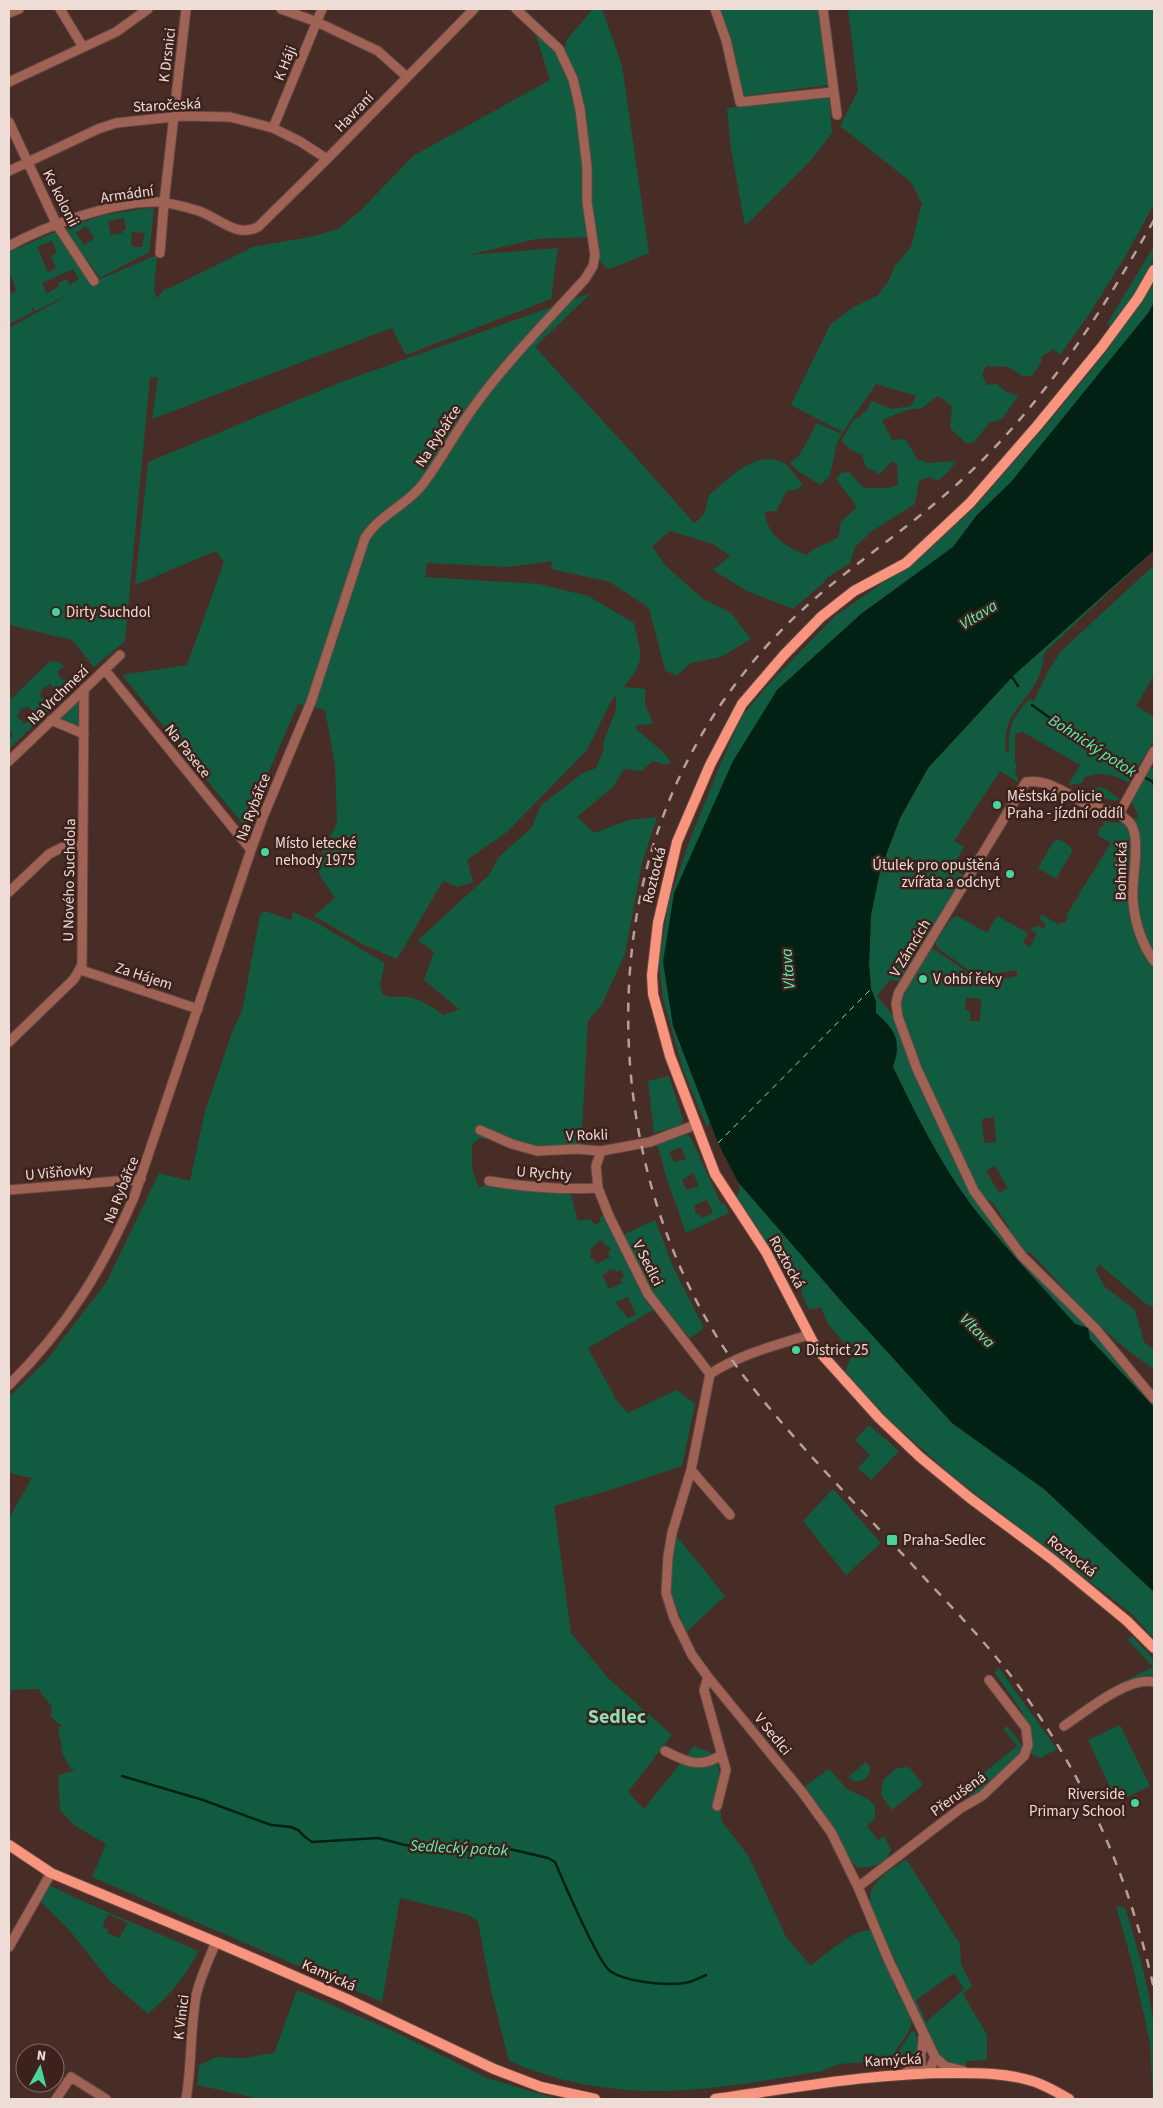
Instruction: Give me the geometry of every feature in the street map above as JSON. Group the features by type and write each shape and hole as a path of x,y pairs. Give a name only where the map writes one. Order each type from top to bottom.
{"main road":[{"name":"Roztocká","path":"1154,270 1138,298 1101,348 1038,426 970,503 906,563 854,591 821,617 784,655 742,704 710,765 677,842 658,922 652,975 653,994 670,1056 715,1174 766,1252 816,1348 879,1418 920,1457 970,1498 1053,1560 1127,1621 1154,1648"},
{"name":"Kamýcká","path":"9,1845 51,1873 347,1999 494,2069 541,2087 595,2099"},
{"name":"Kamýcká","path":"715,2099 746,2097 860,2077 926,2073 974,2073 1007,2076 1031,2081 1069,2099"}],"street":[{"path":"9,13 19,9"},
{"path":"60,9 83,47"},
{"path":"9,82 116,32 148,9"},
{"name":"K Drsnici","path":"160,253 186,9"},
{"path":"282,9 317,22 378,51 408,77"},
{"name":"K Háji","path":"273,128 322,9"},
{"name":"Havraní","path":"249,231 258,227 327,160 474,9"},
{"name":"Na Rybářce","path":"9,1385 38,1355 69,1317 114,1242 141,1179 250,850 311,702 365,538 372,527 398,509 423,485 473,408 510,362 585,279 593,266 595,255 587,202 587,167 581,119 573,79 559,49 516,9"},
{"path":"715,9 726,40 740,102 833,92"},
{"path":"823,9 837,115"},
{"name":"Staročeská","path":"9,171 98,129 116,123 174,117 230,117 273,128 301,142 327,160"},
{"name":"Ke kolonii","path":"9,122 57,225 94,281"},
{"name":"Armádní","path":"9,246 57,225 108,208 144,203 164,203 200,212 242,232 249,231"},
{"path":"104,670 120,655"},
{"name":"Na Pasece","path":"104,670 250,850"},
{"name":"Na Vrchmezí","path":"9,761 104,670"},
{"name":"U Nového Suchdola","path":"80,970 84,689"},
{"path":"51,720 84,734"},
{"path":"1119,814 1154,751"},
{"name":"V Zámcích","path":"1119,814 1089,806 1047,783 1036,780 1026,782 899,992 896,1003 898,1017 917,1069 974,1191 1022,1256 1096,1329 1154,1399"},
{"name":"Bohnická","path":"1119,814 1130,823 1135,832 1136,842 1132,873 1133,901 1138,932 1145,948 1154,961"},
{"path":"9,892 49,854 65,846 83,846"},
{"path":"9,1042 74,979 80,970"},
{"name":"Za Hájem","path":"80,970 198,1009"},
{"name":"V Rokli","path":"480,1130 512,1144 537,1151 577,1149 601,1151 650,1142 695,1125"},
{"name":"V Sedlci","path":"601,1151 596,1166 598,1188 609,1216 648,1294 710,1374 691,1470 672,1533 668,1557 666,1593 679,1630 692,1655 708,1677 802,1792 831,1832 935,2057"},
{"name":"U Višňovky","path":"9,1190 141,1179"},
{"name":"U Rychty","path":"489,1181 518,1186 567,1190 598,1188"},
{"path":"710,1374 728,1362 751,1352 808,1335"},
{"path":"691,1470 730,1515"},
{"path":"708,1677 704,1690 726,1770 717,1806"},
{"name":"Přerušená","path":"858,1888 961,1808 982,1796 1024,1756 1028,1745 1026,1728 989,1680"},
{"path":"1064,1726 1129,1685 1142,1681 1154,1682"},
{"path":"665,1752 679,1758 701,1763 711,1762 721,1755"},
{"path":"9,1947 51,1873"},
{"name":"K Vinici","path":"186,2099 191,2063 192,2019 197,1994 216,1942"},
{"path":"923,2034 921,2066 926,2073 935,2057 945,2066 974,2073"},
{"path":"902,2074 916,2064 921,2056"},
{"path":"56,2099 71,2077 106,2099"}],"green space":[{"path":"593,9 602,9 622,65 649,253 612,268 606,268 595,255 587,139 564,51 567,39"},
{"path":"719,9 819,9 828,85 744,96"},
{"path":"848,9 1154,9 1154,204 1125,257 1090,313 1060,355 1054,349 1041,357 1041,363 1032,376 1022,376 1009,367 986,366 982,374 986,385 997,384 1005,391 1018,396 1002,419 989,423 975,441 967,444 950,428 952,406 938,396 922,408 907,410 882,420 892,440 905,439 918,460 929,463 956,461 950,470 938,481 929,477 919,481 915,504 872,531 855,547 850,563 828,577 793,609 747,591 713,570 730,556 713,544 670,531 652,546 665,565 703,599 731,613 751,639 721,657 691,663 676,676 665,670 649,608 610,582 551,569 552,561 508,567 427,563 425,577 539,584 588,596 634,623 640,651 639,664 623,687 645,689 645,704 653,724 637,725 636,729 663,752 671,762 666,765 653,761 642,771 624,769 614,786 577,817 594,833 629,820 657,817 642,863 625,954 602,1004 588,1021 581,1147 529,1148 509,1140 479,1138 472,1145 472,1168 479,1188 489,1183 570,1192 578,1221 590,1219 595,1225 601,1222 599,1217 603,1216 644,1298 653,1310 588,1348 617,1401 628,1413 677,1390 695,1404 682,1466 554,1506 571,1633 608,1678 672,1735 628,1792 644,1809 694,1746 711,1753 719,1768 721,1820 749,1857 786,1937 811,1966 857,1933 871,1931 896,1983 894,1985 897,1992 901,1993 899,1995 911,2020 910,2029 896,2050 892,2060 839,2064 822,2071 702,2089 627,2090 588,2085 549,2076 509,2061 491,1990 478,1921 466,1914 400,1898 382,2002 92,1877 106,1844 74,1825 60,1810 58,1775 76,1770 71,1769 63,1755 58,1727 63,1727 51,1717 52,1707 38,1689 9,1690 9,1518 32,1478 9,1473 9,1397 45,1362 106,1283 159,1173 190,1181 205,1111 233,1030 242,1011 260,915 265,911 291,920 293,912 317,923 385,963 380,984 382,994 385,996 407,997 417,1000 444,1015 459,1009 424,980 434,952 418,940 490,874 498,858 532,827 541,805 583,773 596,768 603,752 604,740 616,710 616,695 611,701 587,750 507,832 467,860 473,882 458,887 443,881 397,959 364,945 314,916 335,898 319,874 321,855 337,823 335,766 325,710 298,704 245,827 122,675 187,665 224,562 216,551 135,585 148,462 341,382 591,293 535,347 695,523 704,514 709,495 742,468 762,460 772,459 785,464 803,485 796,490 787,491 776,511 765,512 767,521 779,540 806,555 838,538 841,522 857,507 836,479 841,473 849,472 864,488 889,488 898,485 897,464 892,461 880,474 866,467 862,455 850,449 841,441 853,421 866,411 872,401 891,409 911,406 916,396 876,384 843,432 791,405 830,325 852,308 878,295 888,282 895,266 911,247 921,206 923,206 911,182 840,126 858,91","holes":["602,1240 605,1246 608,1245 611,1250 608,1252 610,1257 597,1264 594,1259 589,1258 592,1253 590,1249","615,1269 617,1272 621,1270 624,1277 620,1279 622,1283 609,1289 602,1275 608,1272 607,1270","628,1297 636,1315 627,1318 616,1302"]},
{"path":"535,33 559,49 573,79 592,237 536,239 468,255 558,248 551,299 406,355 392,328 152,419 158,378 150,377 125,641 94,667 72,640 9,625 9,328 72,293 35,311 33,307 31,308 33,312 9,324 9,294 17,291 9,273 9,252 55,232 91,283 157,255 154,291 157,298 165,289 253,247 310,237 338,229 359,212 413,156 550,80","holes":["52,241 57,252 51,256 56,268 48,272 37,247","73,269 79,279 70,285 66,279 58,283 59,286 47,294 42,283"]},
{"path":"829,95 832,133 811,160 745,226 731,149 727,108"},
{"path":"147,208 154,209 149,252 100,278 65,229 100,216","holes":["124,218 126,230 122,231 123,233 111,235 108,221","86,226 95,238 84,245 76,233","132,232 145,233 142,247 133,247 131,244"]},
{"path":"1154,246 1150,268 1145,279 1133,300 1112,328 1107,324"},
{"path":"1154,283 1154,302 1149,312 1011,482 977,515 953,547 861,614 777,690 711,1121 707,1127 684,1072 663,999 659,962 669,901 689,842 723,758 743,715 766,687 835,616 924,554 975,507 1106,352"},
{"path":"817,423 842,434 837,443 830,475 820,485 798,471 790,463 799,456"},
{"path":"1154,550 1044,653 1039,676 1015,711 1007,728 1005,739 1006,753 1009,752 1010,729 1015,717 1030,699 1034,701 1058,654 1154,565 1154,675 1136,706 1154,717 1154,740 1128,783 1112,775 1096,774 1084,777 1082,783 1068,785 1080,765 1023,732 1015,734 1015,764 1017,764 1015,771 1019,783 1000,771 954,841 964,847 953,867 964,876 902,982 890,980 877,996 892,1014 914,1067 974,1197 1092,1328 1154,1402 1154,1407 1090,1339 1088,1328 1075,1324 1018,1260 984,1221 957,1185 923,1127 893,1067 898,1052 889,1025 876,1013 876,1001 871,989 869,964 871,915 880,871 900,818 928,768 1013,676"},
{"path":"56,661 66,667 64,666 58,671 58,675 64,681 67,679 69,681 75,676 79,681 9,749 9,739 13,735 9,730 9,701 49,662","holes":["50,684 58,692 47,703 39,695 42,692 41,690","28,706 35,714 24,724 17,716 21,709"]},
{"path":"78,702 78,725 75,726 60,719"},
{"path":"1150,767 1154,770 1154,1308 1145,1303 1099,1264 1096,1271 1104,1286 1135,1310 1144,1342 1154,1350 1154,1369 1104,1330 1031,1253 1025,1253 1010,1236 1009,1227 993,1203 981,1195 933,1100 902,1019 899,1003 901,994 929,949 932,948 970,974 997,980 1017,976 1017,970 985,975 970,971 938,948 935,943 951,919 957,916 987,933 997,916 1028,933 1023,942 1030,947 1037,934 1031,930 1033,927 1039,926 1044,929 1046,925 1040,919 1041,914 1059,925 1061,922 1065,923 1068,918 1066,916 1077,898 1079,898 1079,894 1111,843 1097,835 1101,826 1105,826 1102,821 1119,823 1139,817 1131,800","holes":["966,998 981,999 980,1021 970,1021 970,1011 965,1010","994,1117 996,1142 984,1143 982,1119","995,1166 1008,1188 999,1193 986,1171"]},
{"path":"1097,787 1104,788 1120,799 1115,801 1091,794 1092,790"},
{"path":"1059,839 1071,847 1072,852 1056,879 1038,868 1053,842"},
{"path":"669,1076 683,1119 681,1125 654,1133 648,1081"},
{"path":"685,1134 690,1136 721,1204 724,1203 729,1213 686,1233 666,1177 659,1149 655,1144","holes":["681,1147 686,1159 674,1162 669,1152","693,1173 699,1186 687,1190 682,1180","707,1200 713,1213 701,1218 699,1214 695,1213 695,1205"]},
{"path":"738,1182 842,1302 952,1423 1044,1489 1154,1592 1154,1639 1132,1614 955,1478 886,1417 845,1372 851,1357 842,1350 846,1346 827,1322 821,1307 809,1310 796,1279 793,1280 780,1266 736,1197 740,1190"},
{"path":"655,1220 674,1269 704,1328 690,1338 655,1295 623,1235"},
{"path":"869,1425 899,1451 871,1480 858,1468 870,1455 855,1440"},
{"path":"833,1489 881,1543 846,1575 803,1521"},
{"path":"676,1535 725,1596 686,1632 671,1593 669,1593 671,1555"},
{"path":"1132,1636 1154,1660 1154,1675 1133,1680 1121,1686 1063,1722 1062,1720 1118,1684 1153,1667 1128,1640"},
{"path":"998,1667 1057,1749 1040,1758 1030,1753 1031,1743 1022,1717 1023,1713 995,1673"},
{"path":"1120,1725 1150,1786 1117,1802 1088,1740"},
{"path":"1007,1726 1020,1743 1023,1752 980,1792 971,1797 964,1789 1017,1746 1004,1729"},
{"path":"866,1762 870,1767 866,1778 855,1781 848,1777"},
{"path":"910,1768 923,1785 892,1810 881,1795 883,1780 895,1769"},
{"path":"829,1769 847,1789 868,1799 875,1806 875,1819 867,1826 878,1840 884,1836 891,1849 882,1862 867,1867 857,1867 849,1859 827,1818 805,1786"},
{"path":"906,1859 960,1944 961,1964 972,1986 963,1994 987,2035 987,2060 966,2061 966,2067 962,2067 951,2064 939,2056 872,1910 870,1901 874,1886 885,1874","holes":["954,1973 964,1989 926,2022 916,2000"]},
{"path":"47,1884 198,1951 197,1954 176,1986 148,2014 110,1981 70,1931 38,1899","holes":["108,1914 128,1923 119,1938 107,1933 108,1929 102,1926"]},
{"path":"1116,1906 1125,1908 1149,1996 1155,2036 1154,2099 1150,2042 1131,1959"},
{"path":"297,1990 393,2031 487,2078 558,2099 261,2099 197,2085 199,2065 217,2057 245,2058 274,2053"},
{"path":"912,2031 915,2032 916,2036 917,2046 915,2055 904,2063 904,2057 897,2056 897,2054"}],"water":[{"name":"Vltava","path":"1154,302 1154,550 1013,676 928,768 900,818 880,871 871,915 869,964 871,989 876,1001 876,1013 893,1031 897,1043 893,1067 923,1127 957,1185 984,1221 1018,1260 1075,1324 1088,1328 1090,1339 1154,1407 1154,1592 1044,1489 952,1423 842,1302 738,1182 718,1143 673,1026 663,962 674,893 733,761 777,690 861,614 953,547 977,515 1011,482 1149,312"}],"waterway":[{"name":"Bohnický potok","path":"1011,675 1018,686"},
{"name":"Bohnický potok","path":"1032,705 1093,749 1153,782 1154,785"},
{"name":"Sedlecký potok","path":"122,1776 203,1800 271,1825 291,1827 298,1830 312,1842 378,1838 405,1845 477,1850 501,1847 548,1858 555,1862 589,1938 610,1971 626,1978 667,1984 688,1982 706,1975"}],"ferry route":[{"path":"718,1143 871,989"}],"railway":[{"path":"1154,220 1114,289 1070,355 1021,418 994,448 946,494 801,611 754,660 714,715 691,754 659,829 638,908 629,990 631,1074 644,1156 667,1236 702,1311 746,1379 767,1406 981,1640 1005,1668 1050,1732 1089,1801 1120,1873 1133,1911 1154,1989"}],"place":[{"name":"Dirty Suchdol","path":"56,612"},
{"name":"Městská policie Praha - jízdní oddíl","path":"997,805"},
{"name":"Místo letecké nehody 1975","path":"265,852"},
{"name":"Útulek pro opuštěná zvířata a odchyt","path":"1010,874"},
{"name":"V ohbí řeky","path":"923,979"},
{"name":"District 25","path":"796,1350"},
{"name":"Praha-Sedlec","path":"892,1540"},
{"name":"Riverside Primary School","path":"1135,1803"}],"district":[{"name":"Sedlec","path":"617,1716"}]}
